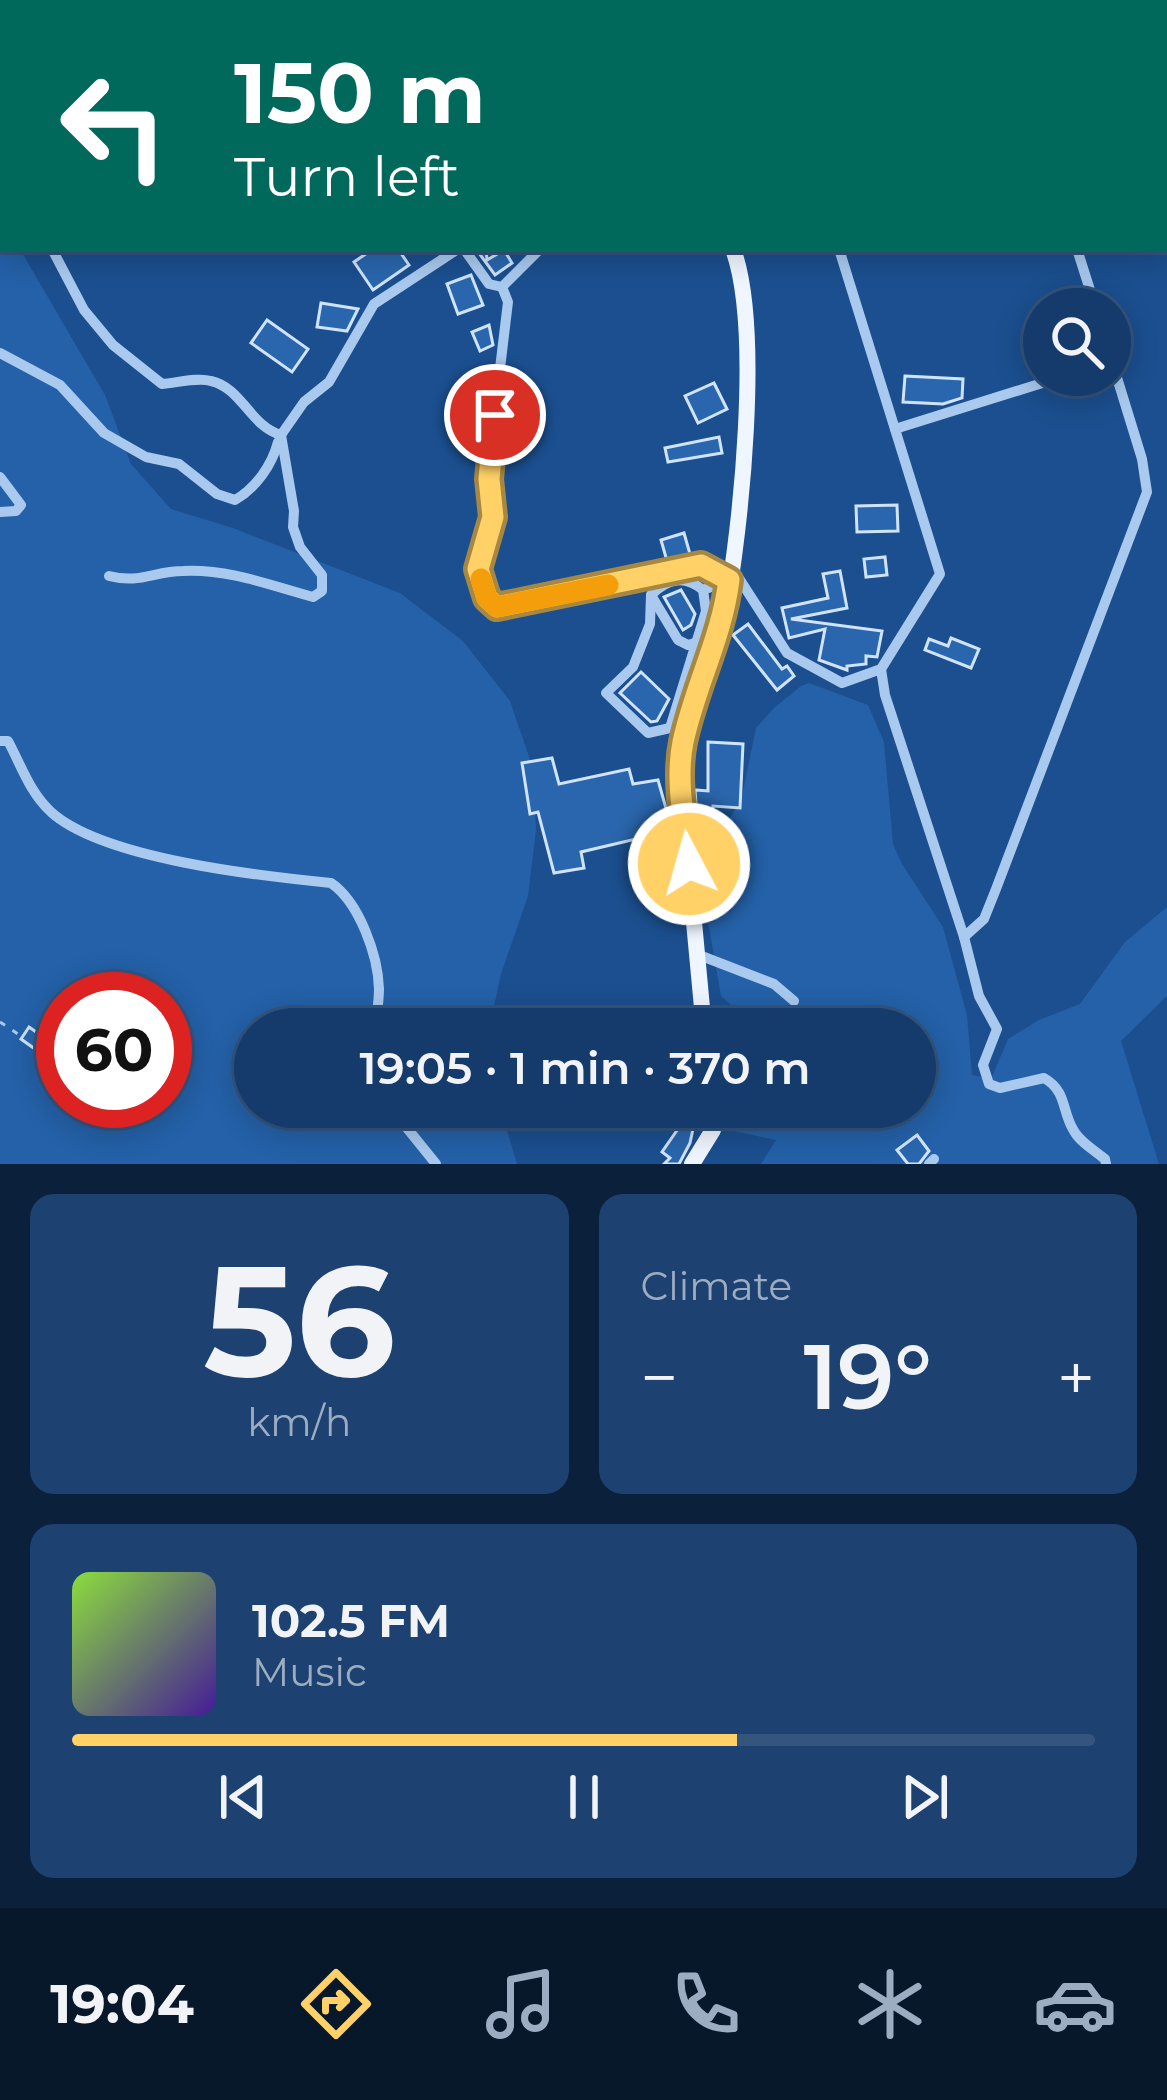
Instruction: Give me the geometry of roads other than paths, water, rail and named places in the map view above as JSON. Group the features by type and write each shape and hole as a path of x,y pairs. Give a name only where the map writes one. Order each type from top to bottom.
{"main road":[{"path":"703,1008 680,772 683,743 724,615 730,573 746,397 741,293 734,252"},
{"path":"692,1164 712,1128"}],"street":[{"path":"54,252 84,310 113,344 161,384 211,381 234,394 268,432 280,435"},
{"path":"0,353 60,385 104,433 146,457 179,464 217,494 235,500 250,491 304,402 329,382 374,304 456,252"},
{"path":"463,252 490,284 502,287"},
{"path":"502,287 536,252"},
{"path":"502,287 508,302 490,452 493,517 478,569 487,598 497,607 701,565 730,573 787,653 842,683 881,669 940,574 840,252"},
{"path":"1078,252 1089,288"},
{"path":"896,429 1023,389"},
{"path":"964,937 984,919 1147,492 1122,396"},
{"path":"109,576 132,582 177,570 234,573 313,597 322,591 322,575 300,547 292,527 294,511 280,435"},
{"path":"0,477 21,505 16,511 0,512"},
{"path":"703,590 730,573"},
{"path":"679,579 691,580 703,590 706,611 670,728 648,733 606,693 633,667 650,624 651,595 679,579"},
{"path":"651,595 678,640 688,645 698,641"},
{"path":"881,669 885,695 979,996 997,1030 983,1065 989,1084 1000,1088 1044,1078 1055,1084 1075,1133 1106,1164"},
{"path":"0,741 8,741 25,781 52,812 86,836 211,866 331,883 344,892 367,938 379,986 377,1008"},
{"path":"699,955 774,984 794,1001"},
{"path":"407,1128 436,1164"}]}
